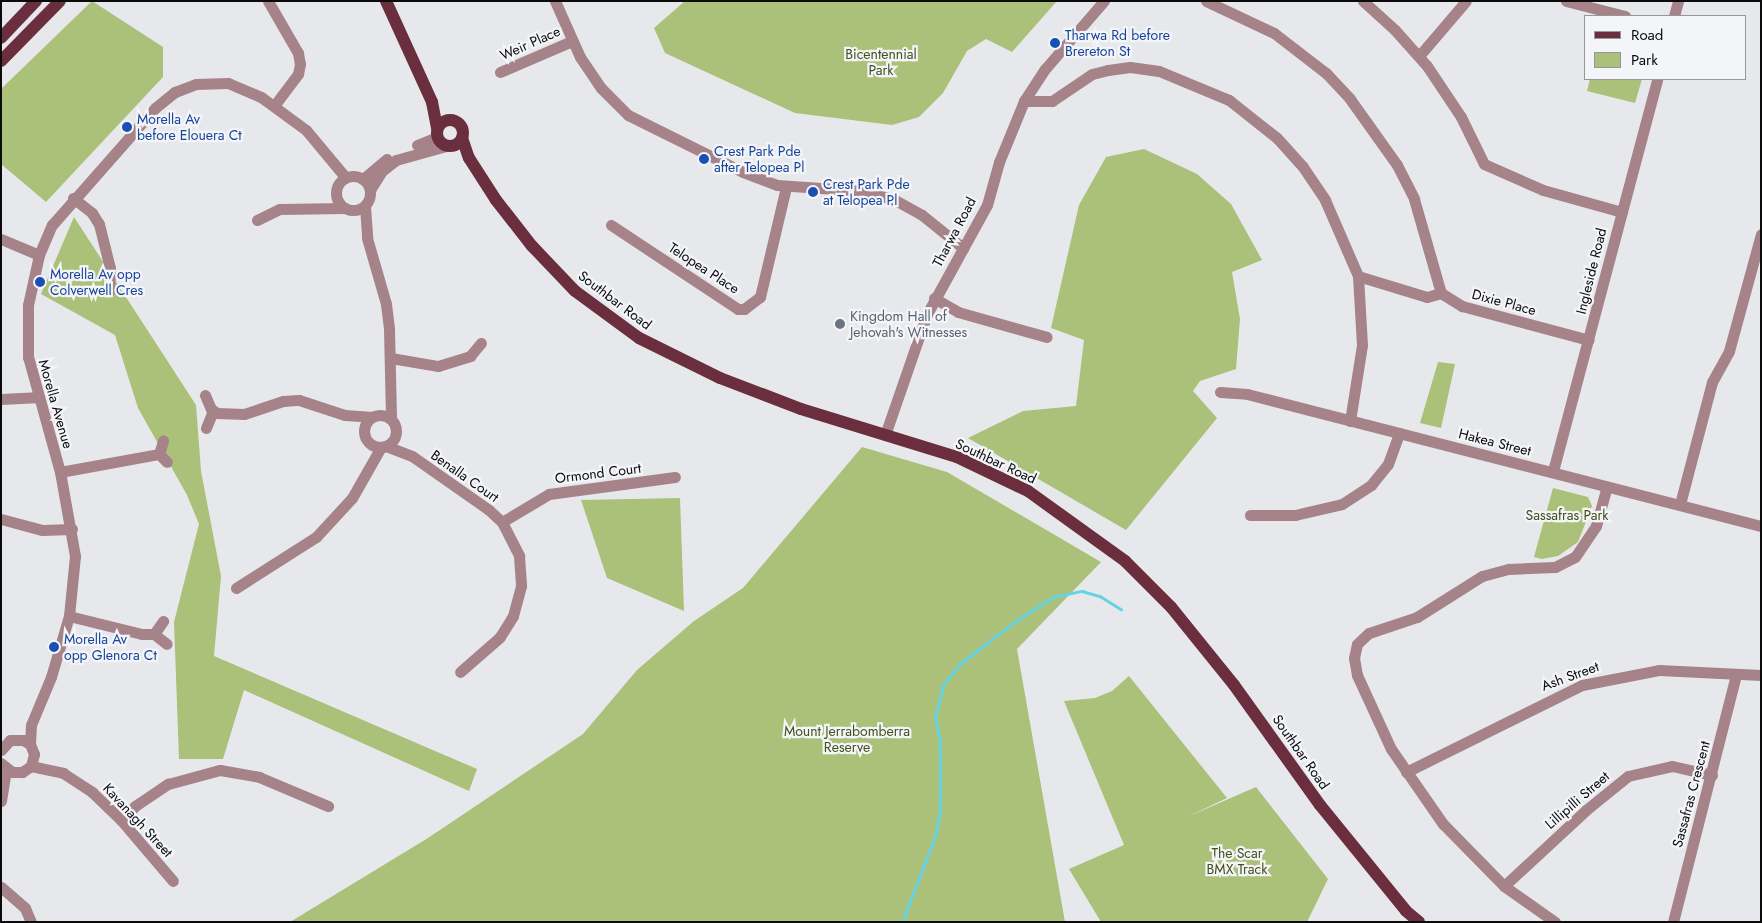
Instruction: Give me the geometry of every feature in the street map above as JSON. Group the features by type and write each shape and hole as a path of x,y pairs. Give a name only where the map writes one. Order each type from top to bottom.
{"main road":[{"path":"2,38 36,1"},
{"path":"1,61 60,1"},
{"path":"386,1 447,139"},
{"path":"432,102 451,120 461,126 447,139"},
{"path":"447,139 451,120"},
{"name":"Southbar Road","path":"447,139 470,158 496,200 568,285 639,338 720,378 801,409 957,457 1028,491 1125,561 1171,606 1234,685 1320,805 1406,911 1419,922"}],"street":[{"path":"268,1 298,53 300,64 298,74 274,106"},
{"path":"555,1 572,41 601,88 628,115 743,172 786,186 865,191 895,200 922,215 963,248"},
{"path":"1206,1 1274,33 1326,73 1350,99 1397,165 1414,199 1441,293 1427,297 1358,276"},
{"path":"1362,1 1419,56 1461,117 1484,164 1543,190 1622,212"},
{"path":"1419,56 1466,1"},
{"path":"1566,1 1621,15"},
{"path":"1674,15 1678,1"},
{"name":"Tharwa Road","path":"885,435 909,358 934,298 987,205 999,162 1024,101 1045,69 1102,2"},
{"name":"Weir Place","path":"500,72 572,41"},
{"path":"1024,101 1052,101 1092,74 1130,67 1158,71 1229,100 1277,138 1303,167 1333,215 1358,276 1362,345 1350,421"},
{"name":"Ingleside Road","path":"1553,471 1657,80"},
{"name":"Morella Avenue","path":"2,747 15,739 30,725 51,677 69,616 75,556 72,529 60,472 36,397 28,357 28,305 39,255 52,225 73,198 155,108 174,92 196,84 228,83 249,90 306,130 341,176"},
{"path":"236,588 316,536 352,498 367,468 384,446 394,439 394,423 389,388 391,358 386,304 365,225 346,206 336,191 341,176 363,179 393,155 447,139"},
{"path":"257,220 280,209 346,206 370,190 382,171 396,160 447,139"},
{"path":"363,179 370,190"},
{"name":"Telopea Place","path":"611,225 738,309 744,309 760,297 786,186"},
{"path":"73,198 92,213 99,224 110,268 109,291"},
{"path":"1680,504 1712,382 1731,344 1761,234"},
{"path":"1,239 39,255"},
{"name":"Dixie Place","path":"1441,293 1462,306 1589,340"},
{"path":"934,298 958,312 1047,337"},
{"path":"391,358 438,366 470,356 481,343"},
{"path":"367,468 366,435 389,388"},
{"name":"Hakea Street","path":"1220,392 1247,394 1553,471 1761,526"},
{"path":"205,395 213,411 206,428"},
{"path":"1,398 36,397"},
{"path":"213,411 244,414 283,401 300,400 345,414 374,416 394,423"},
{"name":"Benalla Court","path":"345,414 366,435 384,446 412,456 502,522 519,556 522,572 520,598 500,637 460,672"},
{"name":"Benalla Court","path":"394,423 412,456"},
{"path":"1250,515 1295,515 1342,504 1371,485 1388,464 1399,433"},
{"path":"60,472 163,458 162,441"},
{"name":"Ormond Court","path":"502,522 549,494 675,477"},
{"path":"1555,922 1504,886 1444,824 1406,772 1372,712 1357,675 1354,658 1357,644 1369,633 1417,617 1482,576 1509,569 1543,569 1565,564 1575,557 1591,538 1607,486"},
{"path":"1,519 42,530 72,529"},
{"path":"69,616 142,634 154,634 167,644"},
{"path":"154,634 163,621"},
{"name":"Ash Street","path":"1406,772 1582,685 1659,670 1761,675"},
{"name":"Sassafras Crescent","path":"1673,922 1712,775 1736,674"},
{"name":"Morella Avenue","path":"30,725 31,766"},
{"name":"Kavanagh Street","path":"15,739 32,749 52,768 92,792 121,820 174,881"},
{"path":"3,796 4,766 19,773"},
{"path":"3,796 19,773 31,766"},
{"name":"Kavanagh Street","path":"31,766 52,768"},
{"name":"Lillipilli Street","path":"1504,886 1586,810 1628,776 1672,766 1712,775"},
{"path":"121,820 135,806 168,784 220,770 259,777 328,806"},
{"path":"1,887 9,891 25,908 31,922"}],"green space":[{"path":"92,1 163,47 163,77 46,202 1,164 1,89"},
{"name":"Bicentennial Park","path":"685,1 1057,1 1012,52 986,39 967,51 943,93 919,117 892,125 795,113 665,53 654,28"},
{"path":"1590,80 1642,80 1635,103 1587,91"},
{"path":"1144,149 1197,174 1231,204 1262,260 1232,272 1240,319 1236,369 1200,381 1193,391 1217,418 1126,530 968,438 1023,411 1076,406 1084,340 1051,328 1079,205 1106,157"},
{"path":"74,217 196,405 201,471 221,576 214,656 477,769 469,791 244,690 223,759 179,759 174,622 199,524 187,495 138,408 115,335 41,294"},
{"path":"1438,362 1455,364 1441,428 1420,423"},
{"name":"Mount Jerrabomberra Reserve","path":"862,447 947,472 1101,562 1017,649 1065,922 290,922 428,838 583,734 637,670 694,621 743,588"},
{"name":"Sassafras Park","path":"1553,488 1588,497 1592,506 1578,542 1558,556 1542,559 1534,557"},
{"path":"680,498 684,611 607,578 581,500"},
{"name":"The Scar BMX Track","path":"1129,676 1227,798 1187,817 1256,787 1328,879 1307,922 1101,922 1069,869 1124,845 1064,701 1095,698 1112,691"}],"waterway":[{"path":"902,922 935,837 940,811 940,741 935,718 943,685 961,663 1013,623 1053,597 1082,591 1100,596 1121,609"}],"place":[{"name":"Tharwa Rd before Brereton St","path":"1055,43"},
{"name":"Morella Av before Elouera Ct","path":"127,127"},
{"name":"Crest Park Pde after Telopea Pl","path":"704,159"},
{"name":"Crest Park Pde at Telopea Pl","path":"813,192"},
{"name":"Morella Av opp Colverwell Cres","path":"40,282"},
{"name":"Kingdom Hall of Jehovah's Witnesses","path":"840,324"},
{"name":"Morella Av opp Glenora Ct","path":"54,647"}]}
